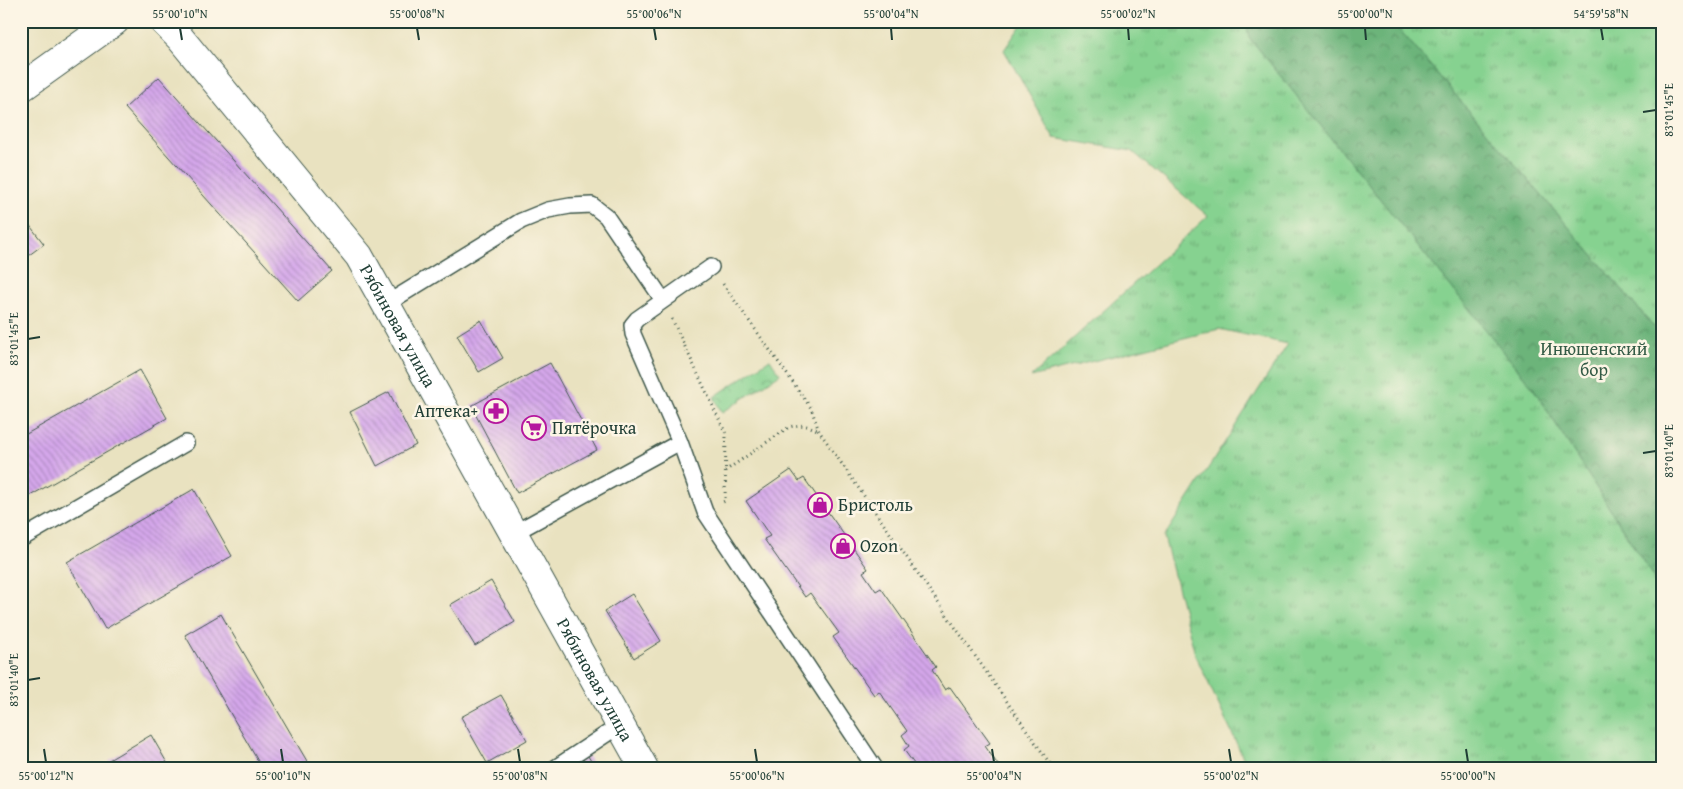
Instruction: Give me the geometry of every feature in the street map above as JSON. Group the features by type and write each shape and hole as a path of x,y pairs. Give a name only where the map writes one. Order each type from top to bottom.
{"street":[{"path":"21,88 115,21"},
{"name":"Рябиновая улица","path":"163,21 180,38 360,256 644,768"}],"lane":[{"path":"386,304 521,221 548,210 592,205 606,216 664,300"},
{"path":"711,267 637,319 632,325 633,334 680,442 705,512 875,768"},
{"path":"21,539 186,442"},
{"path":"514,533 680,442"},
{"path":"555,768 620,724"}],"path":[{"path":"730,295 811,408 819,431 1053,768"},
{"path":"671,317 726,434 724,501 705,512"},
{"path":"725,471 789,427 800,424 811,426 819,431"}],"green space":[{"path":"1024,21 1246,21 1249,37 1533,388 1662,591 1662,768 1248,768 1195,654 1164,537 1288,344 1219,329 1031,377 1208,216 1132,151 1054,138 1004,50"},
{"name":"Инюшенский бор","path":"1246,21 1392,21 1662,336 1662,591 1533,388 1249,37"},
{"path":"1392,21 1662,21 1662,336"},
{"path":"770,359 780,374 722,413 714,397"}],"building":[{"path":"159,77 332,271 298,301 125,108"},
{"path":"21,214 44,244 21,261"},
{"path":"481,320 503,358 479,372 457,335"},
{"name":"Пятёрочка","path":"550,363 597,450 517,493 471,406"},
{"path":"140,370 167,418 21,501 21,437"},
{"path":"389,392 416,445 377,466 350,412"},
{"path":"791,470 799,481 804,478 868,569 863,572 876,591 881,588 936,667 932,670 945,690 950,687 990,743 985,746 1000,768 917,768 904,750 909,746 902,735 907,731 879,691 874,695 833,637 839,633 810,593 805,597 764,539 770,536 746,501"},
{"path":"194,489 232,556 105,629 67,562"},
{"path":"491,581 515,622 475,646 450,605"},
{"path":"632,594 661,641 634,658 605,611"},
{"path":"221,614 311,768 262,768 185,635"},
{"path":"501,695 527,740 487,763 461,717"},
{"path":"151,735 170,768 113,768 109,760"},
{"path":"588,756 595,768 570,768"}],"place":[{"name":"Аптека+","path":"496,411"},
{"name":"Пятёрочка","path":"534,428"},
{"name":"Бристоль","path":"820,505"},
{"name":"Ozon","path":"843,546"}]}
